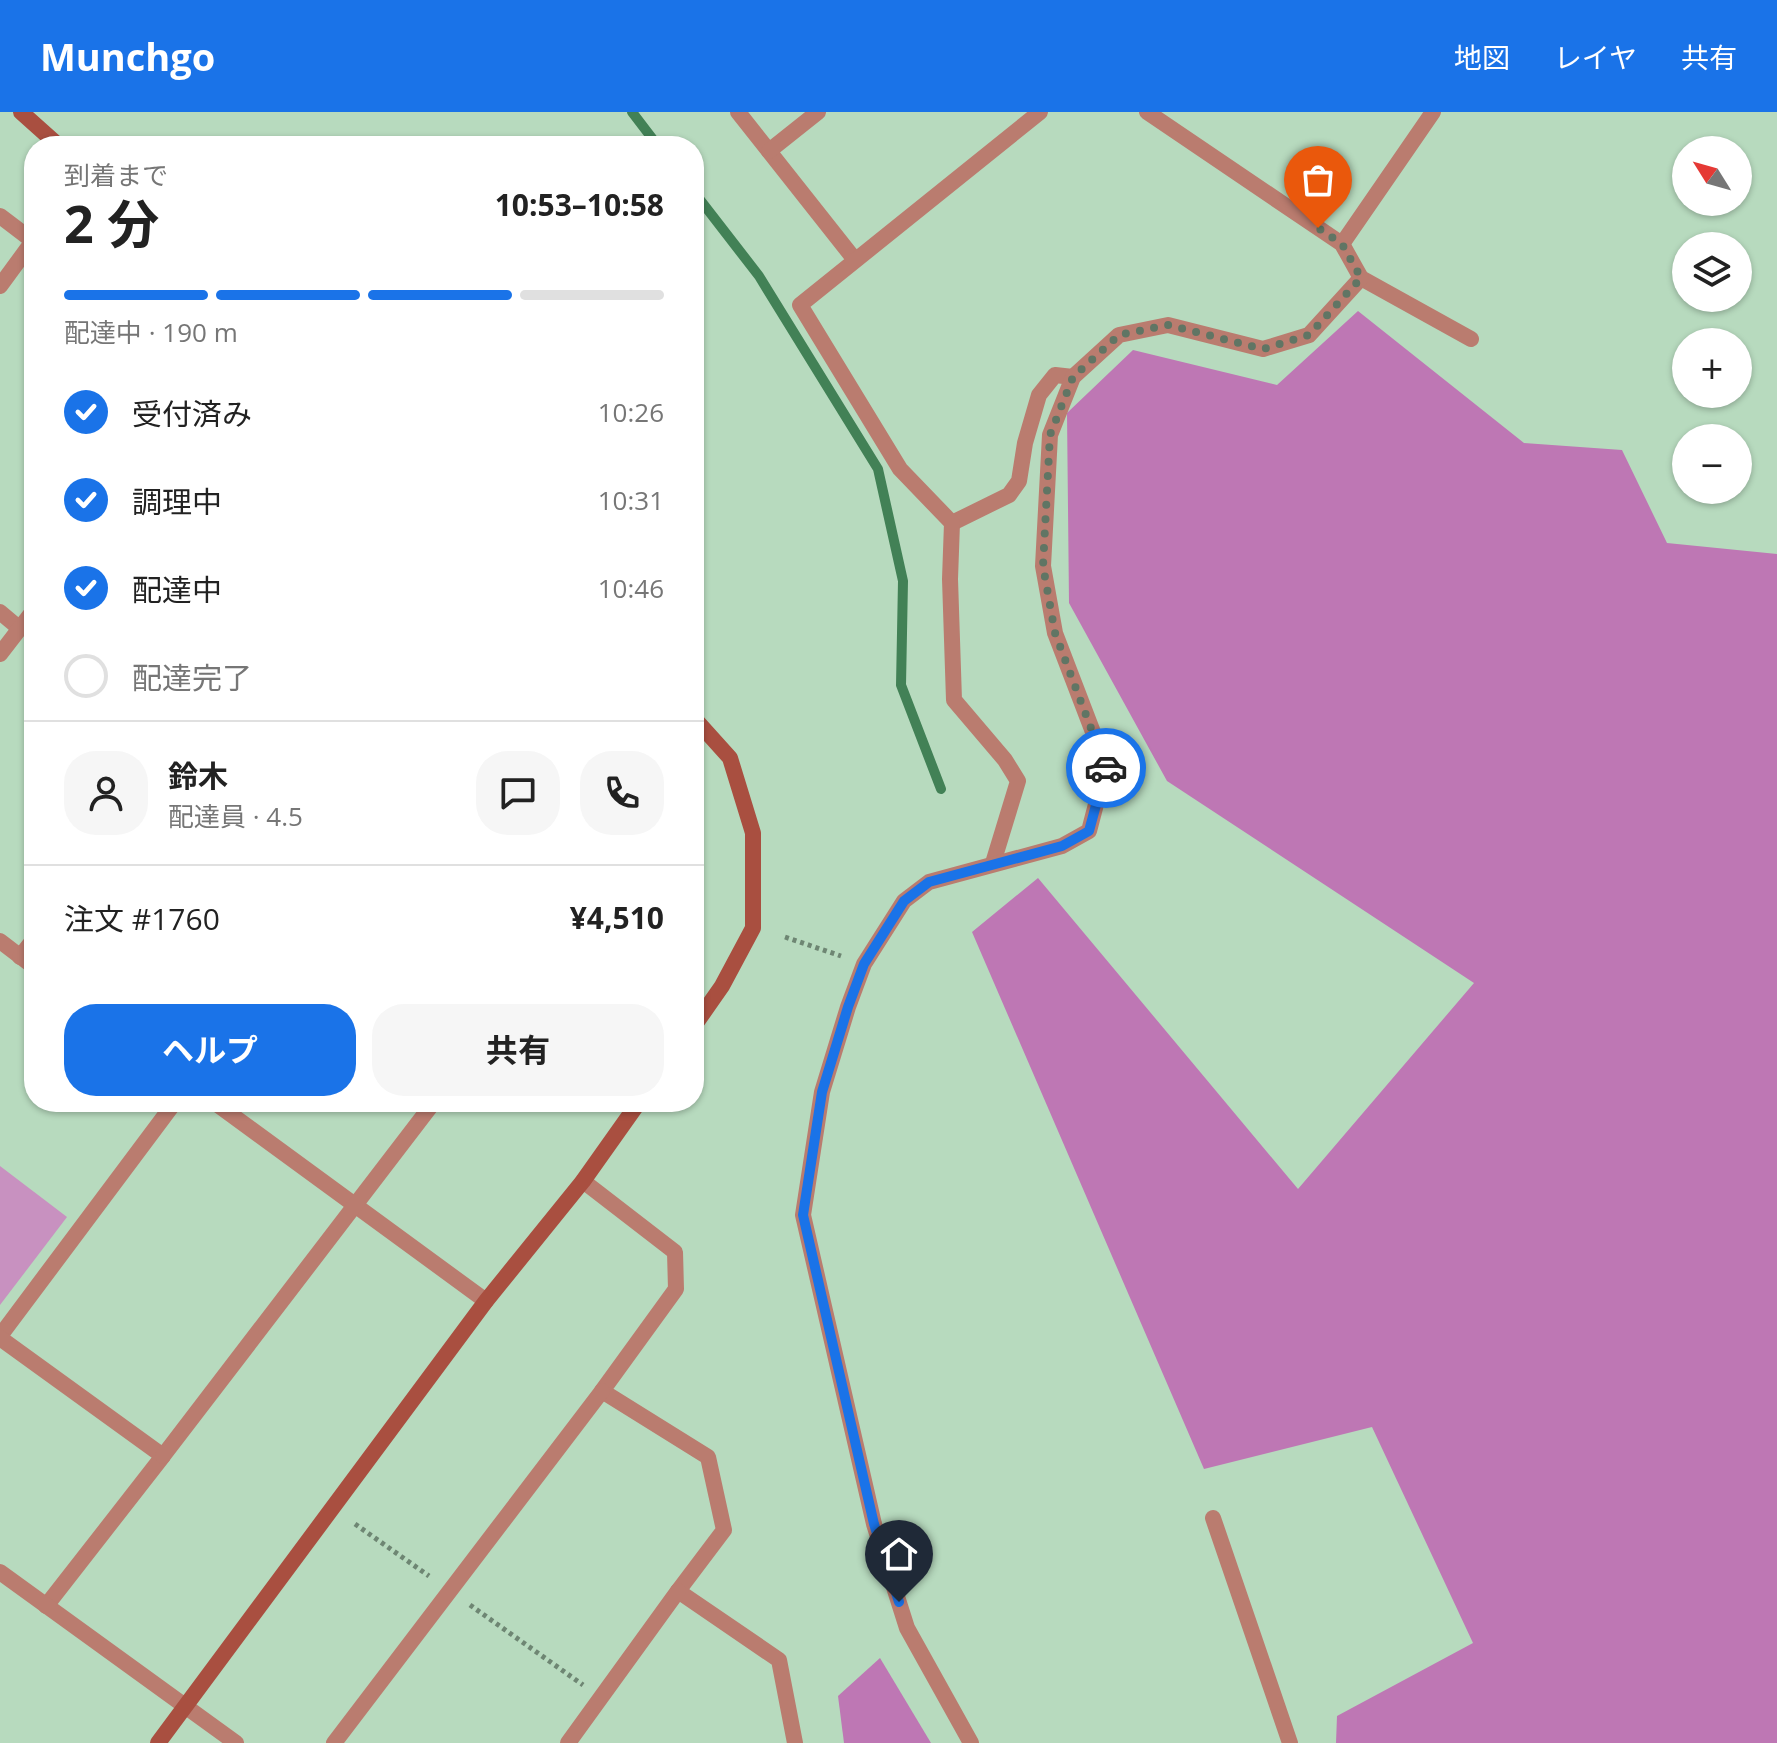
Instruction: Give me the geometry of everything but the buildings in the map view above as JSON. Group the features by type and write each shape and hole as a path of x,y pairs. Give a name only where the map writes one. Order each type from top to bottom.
{"street":[{"path":"21,112 48,136"},
{"path":"738,112 855,260"},
{"path":"769,151 818,112"},
{"path":"993,863 1018,781 1005,760 954,700 950,579 952,523 900,469 800,305 1040,112"},
{"path":"1147,112 1342,244 1361,278 1471,339"},
{"path":"1342,244 1433,112"},
{"path":"0,216 24,234"},
{"path":"0,286 24,253"},
{"path":"971,1743 907,1628 874,1524 803,1215 822,1092 864,964 904,901 929,882 1062,846 1089,831 1106,766 1055,633 1043,566 1050,435 1073,377 1119,335 1168,325 1263,349 1309,335 1361,278"},
{"path":"952,523 1009,495 1019,481 1025,443 1039,395 1055,375 1073,377"},
{"path":"0,612 19,628"},
{"path":"0,654 24,622"},
{"path":"704,729 730,758 753,833 753,928 722,986 704,1012"},
{"path":"0,941 24,960"},
{"path":"163,1456 0,1337 168,1112"},
{"path":"228,1112 486,1301"},
{"path":"46,1606 426,1112"},
{"path":"158,1743 486,1301 583,1181 632,1112"},
{"path":"334,1743 676,1289 675,1252 583,1181"},
{"path":"568,1743 724,1530 708,1457 602,1391"},
{"path":"1213,1518 1290,1743"},
{"path":"0,1572 236,1743"},
{"path":"678,1591 779,1660 795,1743"}],"path":[{"path":"785,937 864,964"},
{"path":"355,1524 601,1697"}],"shaded area":[{"path":"1358,311 1524,443 1622,450 1667,543 1777,554 1777,1743 1336,1743 1337,1716 1473,1643 1372,1427 1204,1469 972,932 1038,878 1298,1189 1474,983 1167,781 1069,603 1067,413 1133,350 1277,385"},
{"path":"0,1166 67,1217 0,1305"},
{"path":"880,1658 931,1743 844,1743 838,1696"}],"waterway":[{"path":"632,112 650,136"},
{"path":"704,205 759,276 878,469 903,581 901,685 941,789"}],"way so far":[{"path":"1106,768 1055,633 1043,566 1050,435 1073,377 1119,335 1168,325 1263,349 1309,335 1361,278 1342,244 1318,228"}],"route":[{"path":"899,1602 874,1524 803,1215 822,1092 864,964 904,901 929,882 1062,846 1089,831 1106,768"}]}
